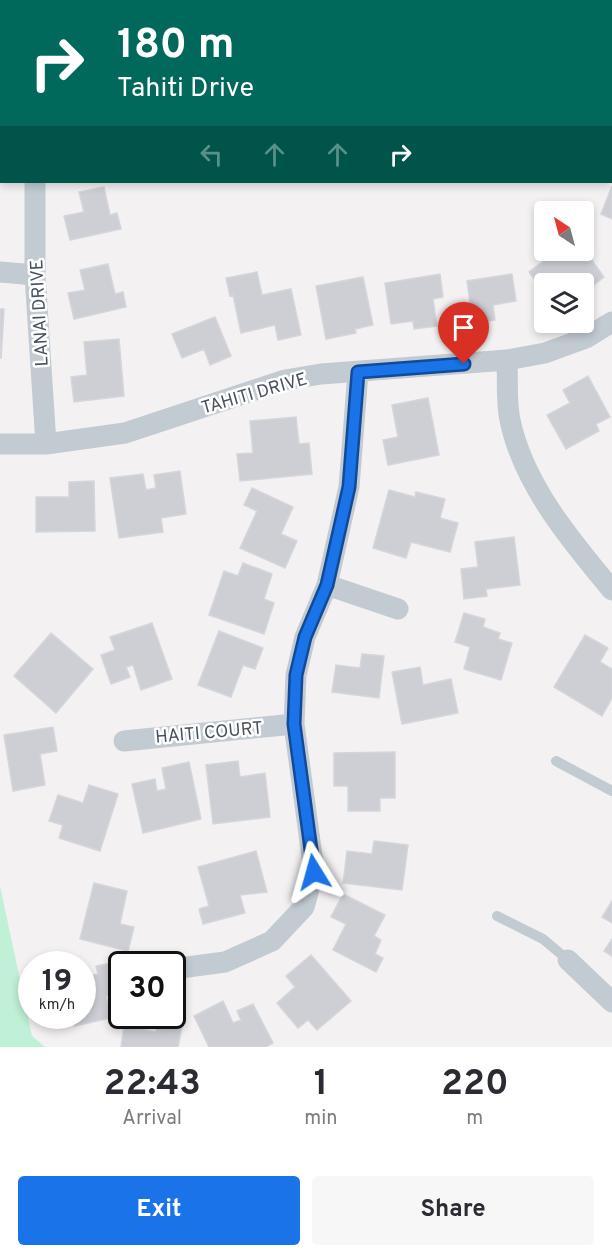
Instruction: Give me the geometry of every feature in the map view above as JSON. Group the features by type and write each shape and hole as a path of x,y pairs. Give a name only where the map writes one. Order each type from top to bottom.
{"street":[{"name":"LANAI DRIVE","path":"34,183 35,275 46,444"},
{"path":"0,272 35,275"},
{"name":"TAHITI DRIVE","path":"0,444 46,444 125,433 285,380 507,360 544,353 586,338 612,322"},
{"path":"507,360 510,420 531,479 570,541 612,590"},
{"path":"186,967 225,962 272,941 304,907 314,872 294,724 296,675 305,637 327,585 349,487 358,372"},
{"path":"327,585 398,609"},
{"name":"HAITI COURT","path":"124,741 294,724"},
{"path":"568,960 612,1002"}],"lane":[{"path":"556,760 612,791"},
{"path":"497,916 543,939 568,960"}],"green space":[{"path":"0,886 18,970 18,1029 31,1029 32,1036 45,1047 0,1047"}],"building":[{"path":"612,186 612,219 601,214"},
{"path":"104,187 110,215 117,213 121,229 70,240 64,216 84,212 79,192"},
{"path":"544,261 593,261 604,277 594,285 594,273 534,273 534,279 529,272"},
{"path":"108,264 115,294 123,292 126,307 74,319 68,293 85,290 80,270"},
{"path":"257,272 262,295 291,289 301,335 278,340 275,325 241,333 233,295 230,296 226,278"},
{"path":"440,274 443,297 433,299 437,326 414,329 413,321 391,324 385,283"},
{"path":"512,274 516,301 493,305 495,320 473,324 467,281"},
{"path":"363,277 373,325 355,329 356,333 326,339 316,286"},
{"path":"0,309 4,309 1,358 0,358"},
{"path":"215,317 231,356 210,365 204,349 182,358 172,334"},
{"path":"119,339 124,396 74,402 71,377 87,375 84,342"},
{"path":"588,376 610,417 596,424 599,431 566,449 547,415 570,403 563,390"},
{"path":"428,398 439,455 388,465 383,440 398,437 392,405"},
{"path":"296,417 299,444 309,443 312,474 240,481 237,454 253,453 250,421"},
{"path":"180,471 186,514 161,518 163,532 119,538 110,478 143,474 146,490 156,488 154,475"},
{"path":"94,481 95,531 36,532 36,497 69,497 69,482"},
{"path":"252,488 293,507 281,534 297,541 285,568 240,548 257,511 244,505"},
{"path":"389,490 415,497 416,492 445,499 440,518 458,523 450,552 411,542 406,558 373,548"},
{"path":"514,537 520,585 486,589 487,596 464,599 461,569 478,567 475,542"},
{"path":"243,563 272,574 264,599 274,603 264,634 209,615 224,571 238,576"},
{"path":"464,613 485,619 483,627 500,633 498,639 512,643 501,680 464,669 470,647 455,642"},
{"path":"152,623 172,679 141,690 133,665 126,667 130,677 111,684 101,655 115,650 110,637"},
{"path":"219,631 263,648 255,669 243,665 231,697 198,685"},
{"path":"51,633 93,669 56,713 14,676"},
{"path":"585,635 608,648 600,662 612,669 612,698 602,716 554,687"},
{"path":"362,654 384,656 379,698 332,692 336,665 360,668"},
{"path":"420,667 423,685 451,679 458,713 402,724 392,672"},
{"path":"53,727 57,751 40,754 45,785 13,791 4,735"},
{"path":"395,752 395,798 380,798 380,811 348,811 348,786 334,786 334,753"},
{"path":"238,761 240,777 265,773 270,817 213,824 206,765"},
{"path":"189,762 201,819 143,833 132,784 155,779 157,791 166,789 162,768"},
{"path":"89,785 118,794 100,851 59,838 63,825 49,821 58,795 83,803"},
{"path":"374,841 408,845 402,890 343,883 347,851 372,854"},
{"path":"256,851 267,892 240,895 245,913 203,924 199,909 209,906 198,867"},
{"path":"94,883 127,891 120,924 134,927 128,951 80,939"},
{"path":"343,894 385,915 374,936 381,940 375,954 383,958 376,972 333,950 346,924 331,917"},
{"path":"612,901 612,923 602,917"},
{"path":"612,939 612,956 604,951"},
{"path":"311,955 351,1001 317,1030 308,1020 298,1028 277,1003 295,987 286,976"},
{"path":"108,964 108,996 106,996 108,1019 96,1021 96,974 98,974 96,966"},
{"path":"223,1001 233,1023 241,1020 237,1011 253,1004 273,1043 266,1047 209,1047 194,1016"},
{"path":"124,1029 156,1032 157,1029 181,1029 178,1047 121,1047"}],"route":[{"path":"314,872 294,724 296,675 305,637 327,585 349,487 358,372 464,364"}]}
